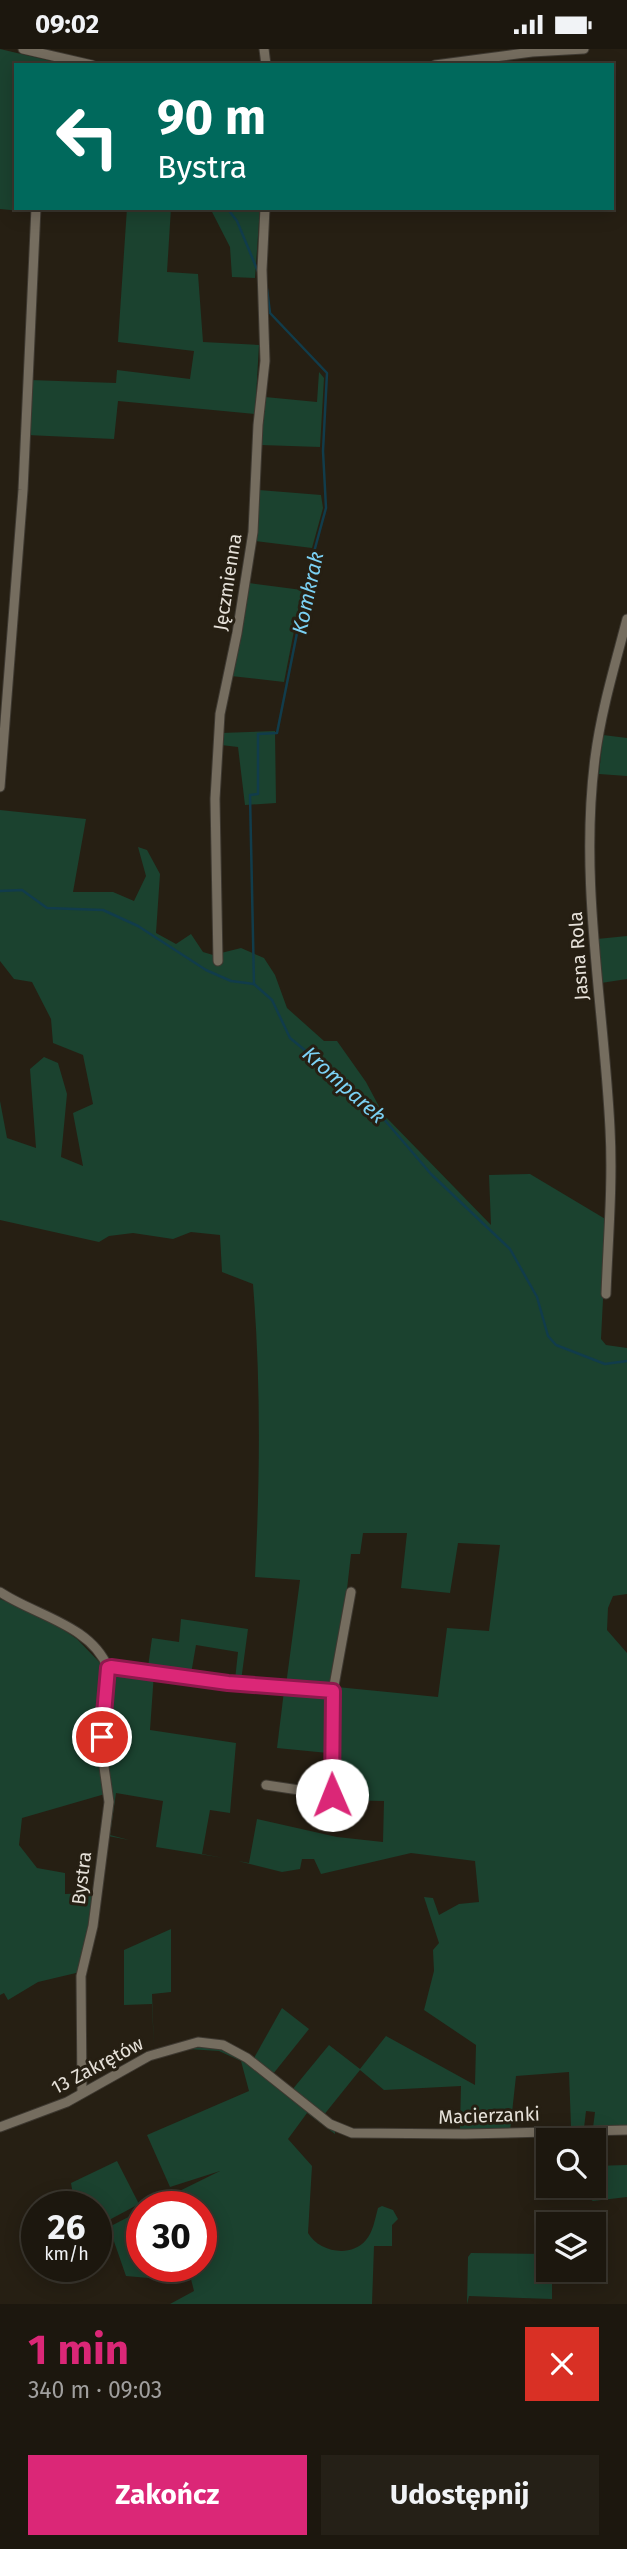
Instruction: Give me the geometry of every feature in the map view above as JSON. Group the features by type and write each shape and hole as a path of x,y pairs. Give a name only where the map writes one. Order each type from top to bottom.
{"street":[{"path":"23,49 56,61 74,63"},
{"path":"450,63 532,52 584,49"},
{"path":"0,787 23,490 36,210"},
{"name":"Jęczmienna","path":"218,961 215,799 220,714 237,633 253,532 258,425 265,361 262,287 265,210"},
{"name":"Jasna Rola","path":"606,1294 610,1131 591,921 592,847 595,760 604,706 627,619"},
{"path":"0,1592 79,1635 102,1656 108,1668 119,1666 228,1683 333,1691"},
{"path":"267,1785 332,1795 333,1691 351,1592"},
{"name":"Bystra","path":"82,2093 81,1976 93,1926 109,1802 101,1746 108,1668"},
{"name":"13 Zakrętów","path":"0,2127 66,2102 149,2056 187,2044 213,2042 247,2057 331,2124 352,2133"},
{"name":"Macierzanki","path":"352,2133 465,2134 627,2130"}],"green space":[{"path":"0,49 51,61 14,63 14,210 31,212 0,209"},
{"path":"127,210 171,210 167,272 198,274 203,342 259,345 255,414 118,401 114,439 27,435 30,380 116,383 117,370 190,379 194,351 118,342"},
{"path":"211,210 260,210 255,278 232,277 230,247"},
{"path":"319,372 324,378 320,447 261,445 265,397 317,402"},
{"path":"259,490 321,495 323,508 312,548 255,541"},
{"path":"249,583 302,590 284,682 231,676"},
{"path":"275,731 276,803 245,805 238,747 221,745 221,733"},
{"path":"603,735 627,738 627,776 599,774"},
{"path":"0,810 86,819 73,892 113,892 134,901 146,876 138,847 147,850 160,874 156,933 176,944 191,934 203,952 213,955 241,948 264,958 275,975 287,1008 324,1041 337,1041 366,1082 383,1114 491,1225 489,1175 530,1174 607,1220 601,1339 606,1345 627,1348 627,1594 613,1596 608,1608 607,1630 627,1653 627,2128 593,2128 595,2112 586,2111 584,2128 547,2128 571,2127 569,2072 516,2076 510,2131 407,2130 460,2129 461,2086 384,2090 360,2070 323,2116 292,2090 329,2045 360,2069 386,2036 475,2085 476,2045 424,2010 434,1971 433,1950 439,1943 424,1897 433,1898 439,1915 459,1904 479,1902 475,1861 411,1853 321,1874 314,1859 302,1859 300,1869 282,1872 238,1861 249,1863 257,1819 337,1837 383,1842 384,1801 337,1800 333,1737 337,1687 438,1697 447,1628 489,1631 500,1545 458,1543 450,1593 401,1588 407,1533 363,1533 360,1554 351,1554 342,1633 330,1687 286,1685 300,1580 255,1577 259,1431 253,1284 222,1272 220,1235 191,1232 173,1239 133,1233 109,1236 99,1242 0,1220 0,1101 7,1138 36,1148 30,1069 44,1057 58,1063 67,1094 61,1157 83,1166 73,1113 93,1104 83,1055 53,1043 51,1019 32,982 14,979 0,961"},
{"path":"627,936 627,979 601,983 597,939"},
{"path":"0,1599 44,1617 77,1639 105,1668 99,1736 105,1794 22,1818 19,1845 37,1868 65,1873 65,1894 93,1893 97,1859 89,1937 85,1939 77,1972 78,1996 76,1973 38,1982 8,2000 4,1993 0,1995"},
{"path":"181,1619 248,1629 241,1681 235,1680 238,1652 196,1645 191,1674 148,1667 152,1638 179,1642"},
{"path":"114,1670 154,1673 150,1730 236,1743 230,1813 210,1810 202,1854 224,1858 156,1847 163,1801 116,1793 110,1835 129,1840 108,1836 103,1756"},
{"path":"284,1691 328,1693 328,1753 277,1748"},
{"path":"171,1929 171,1992 152,1994 154,2049 152,2004 124,2005 124,1950"},
{"path":"282,2008 309,2029 273,2074 254,2058"},
{"path":"215,2045 245,2059 335,2131 335,2134 307,2113 288,2139 312,2166 308,2233 319,2244 343,2251 359,2246 366,2240 374,2225 378,2208 382,2206 393,2210 398,2219 392,2225 392,2246 374,2246 372,2304 170,2304 194,2291 192,2282 217,2282 217,2191 179,2191 220,2171 170,2187 147,2135 249,2091 241,2061 219,2051 188,2049"},
{"path":"117,2161 132,2191 126,2191 126,2211 112,2218 112,2191 72,2191 71,2183"},
{"path":"627,2165 627,2197 593,2201 588,2198 606,2198 606,2166"},
{"path":"126,2218 126,2276 112,2236 112,2225"},
{"path":"471,2253 536,2254 536,2282 552,2282 552,2299 469,2296 467,2304 468,2257"}],"waterway":[{"name":"Komkrak","path":"229,210 237,221 259,274"},
{"name":"Komkrak","path":"254,984 250,795 258,794 258,734 277,733 311,563 326,508 323,451 327,373 270,313 267,289"},
{"name":"Kromparek","path":"0,891 22,890 47,908 103,910 138,926 206,970 231,981 254,984 272,1000 290,1038 371,1104 431,1174 510,1249 537,1297 548,1336 556,1345 605,1364 627,1361"}],"route":[{"path":"102,1737 108,1668 111,1667 228,1683 333,1691 330,1731 332,1795"}]}
